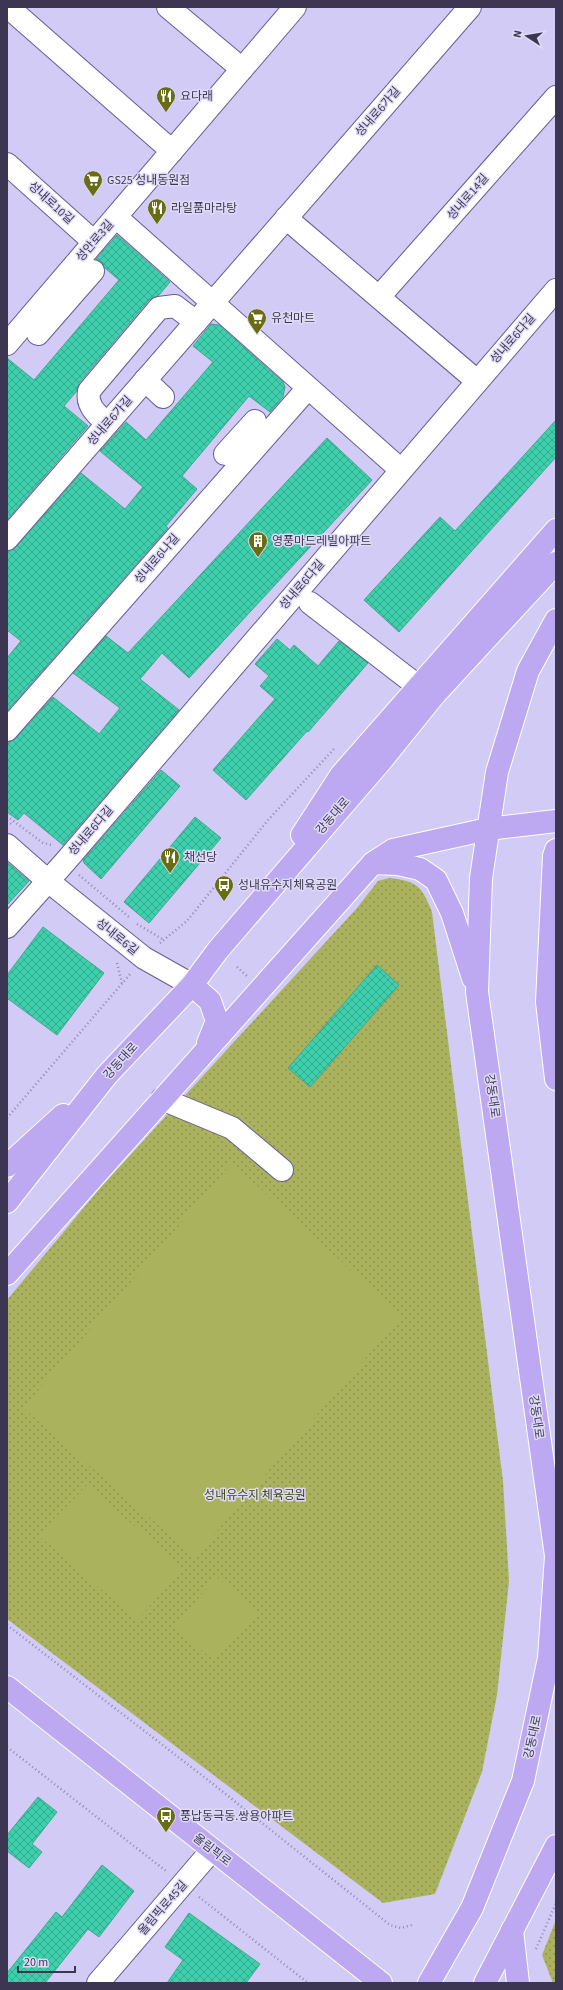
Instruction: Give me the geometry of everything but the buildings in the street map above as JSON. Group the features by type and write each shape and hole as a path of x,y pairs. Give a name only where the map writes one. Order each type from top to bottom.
{"main road":[{"path":"257,904 341,775 556,530"},
{"name":"강동대로","path":"7,1202 107,1075 192,985 257,904 381,761 435,694 556,563"},
{"name":"강동대로","path":"429,1983 472,1908 524,1781 549,1658 556,1556 477,992 481,878 497,772 528,671 556,620"},
{"path":"7,1274 373,863 393,850 488,829 556,821"},
{"path":"556,850 554,856 547,1002 556,1079"},
{"path":"373,863 398,864 420,869 436,880 452,913 477,992"},
{"path":"192,985 210,1001 217,1021 206,1050"},
{"path":"7,1166 107,1075"},
{"name":"올림픽로","path":"7,1687 381,1983"},
{"path":"485,1983 556,1846"},
{"path":"512,1930 518,1983"}],"street":[{"path":"8,7 172,151"},
{"path":"168,7 242,69"},
{"name":"성안로3길","path":"24,333 94,242 295,7"},
{"name":"성내로6가길","path":"7,539 470,7"},
{"name":"성내로14길","path":"379,297 556,97"},
{"name":"성내로10길","path":"7,164 94,242"},
{"path":"116,218 401,470"},
{"path":"286,218 477,381"},
{"path":"24,333 92,271"},
{"name":"성내로6다길","path":"48,881 556,290"},
{"path":"107,424 90,407 88,398 89,391 160,308 175,306 196,322"},
{"path":"145,380 163,397"},
{"name":"성내로6나길","path":"7,730 227,455 308,388"},
{"path":"227,455 254,421"},
{"path":"310,603 419,687"},
{"name":"성내로6길","path":"7,845 48,881 144,958 192,985"},
{"path":"7,927 48,881"},
{"path":"162,1099 232,1128 282,1170"},
{"name":"올림픽로45길","path":"98,1983 212,1850"}],"path":[{"path":"7,816 43,842 51,844 68,858 73,869 131,919"},
{"path":"136,924 164,940"},
{"path":"237,967 250,979"},
{"path":"7,1118 132,972"},
{"path":"7,1625 208,1780 390,1925 402,1928 412,1925"},
{"path":"7,1747 308,1983"},
{"path":"534,1953 556,1903"}],"green space":[{"name":"성내유수지 체육공원","path":"389,878 406,881 417,886 425,896 432,912 503,1481 509,1581 497,1695 482,1772 435,1894 383,1903 7,1619 7,1300 101,1187 357,908 378,881"},
{"path":"232,1163 402,1316 195,1557 23,1408"},
{"path":"87,1485 184,1569 137,1620 38,1535"},
{"path":"217,1577 258,1612 212,1659 174,1626"},
{"path":"556,1920 556,1983 553,1983 542,1955"}],"place":[{"name":"요다래","path":"166,113"},
{"name":"GS25 성내동원점","path":"93,197"},
{"name":"라일품마라탕","path":"157,225"},
{"name":"유천마트","path":"257,335"},
{"name":"영풍마드레빌아파트","path":"258,558"},
{"name":"채선당","path":"170,874"},
{"name":"성내유수지체육공원","path":"224,902"},
{"name":"풍납동극동.쌍용아파트","path":"166,1833"}]}
